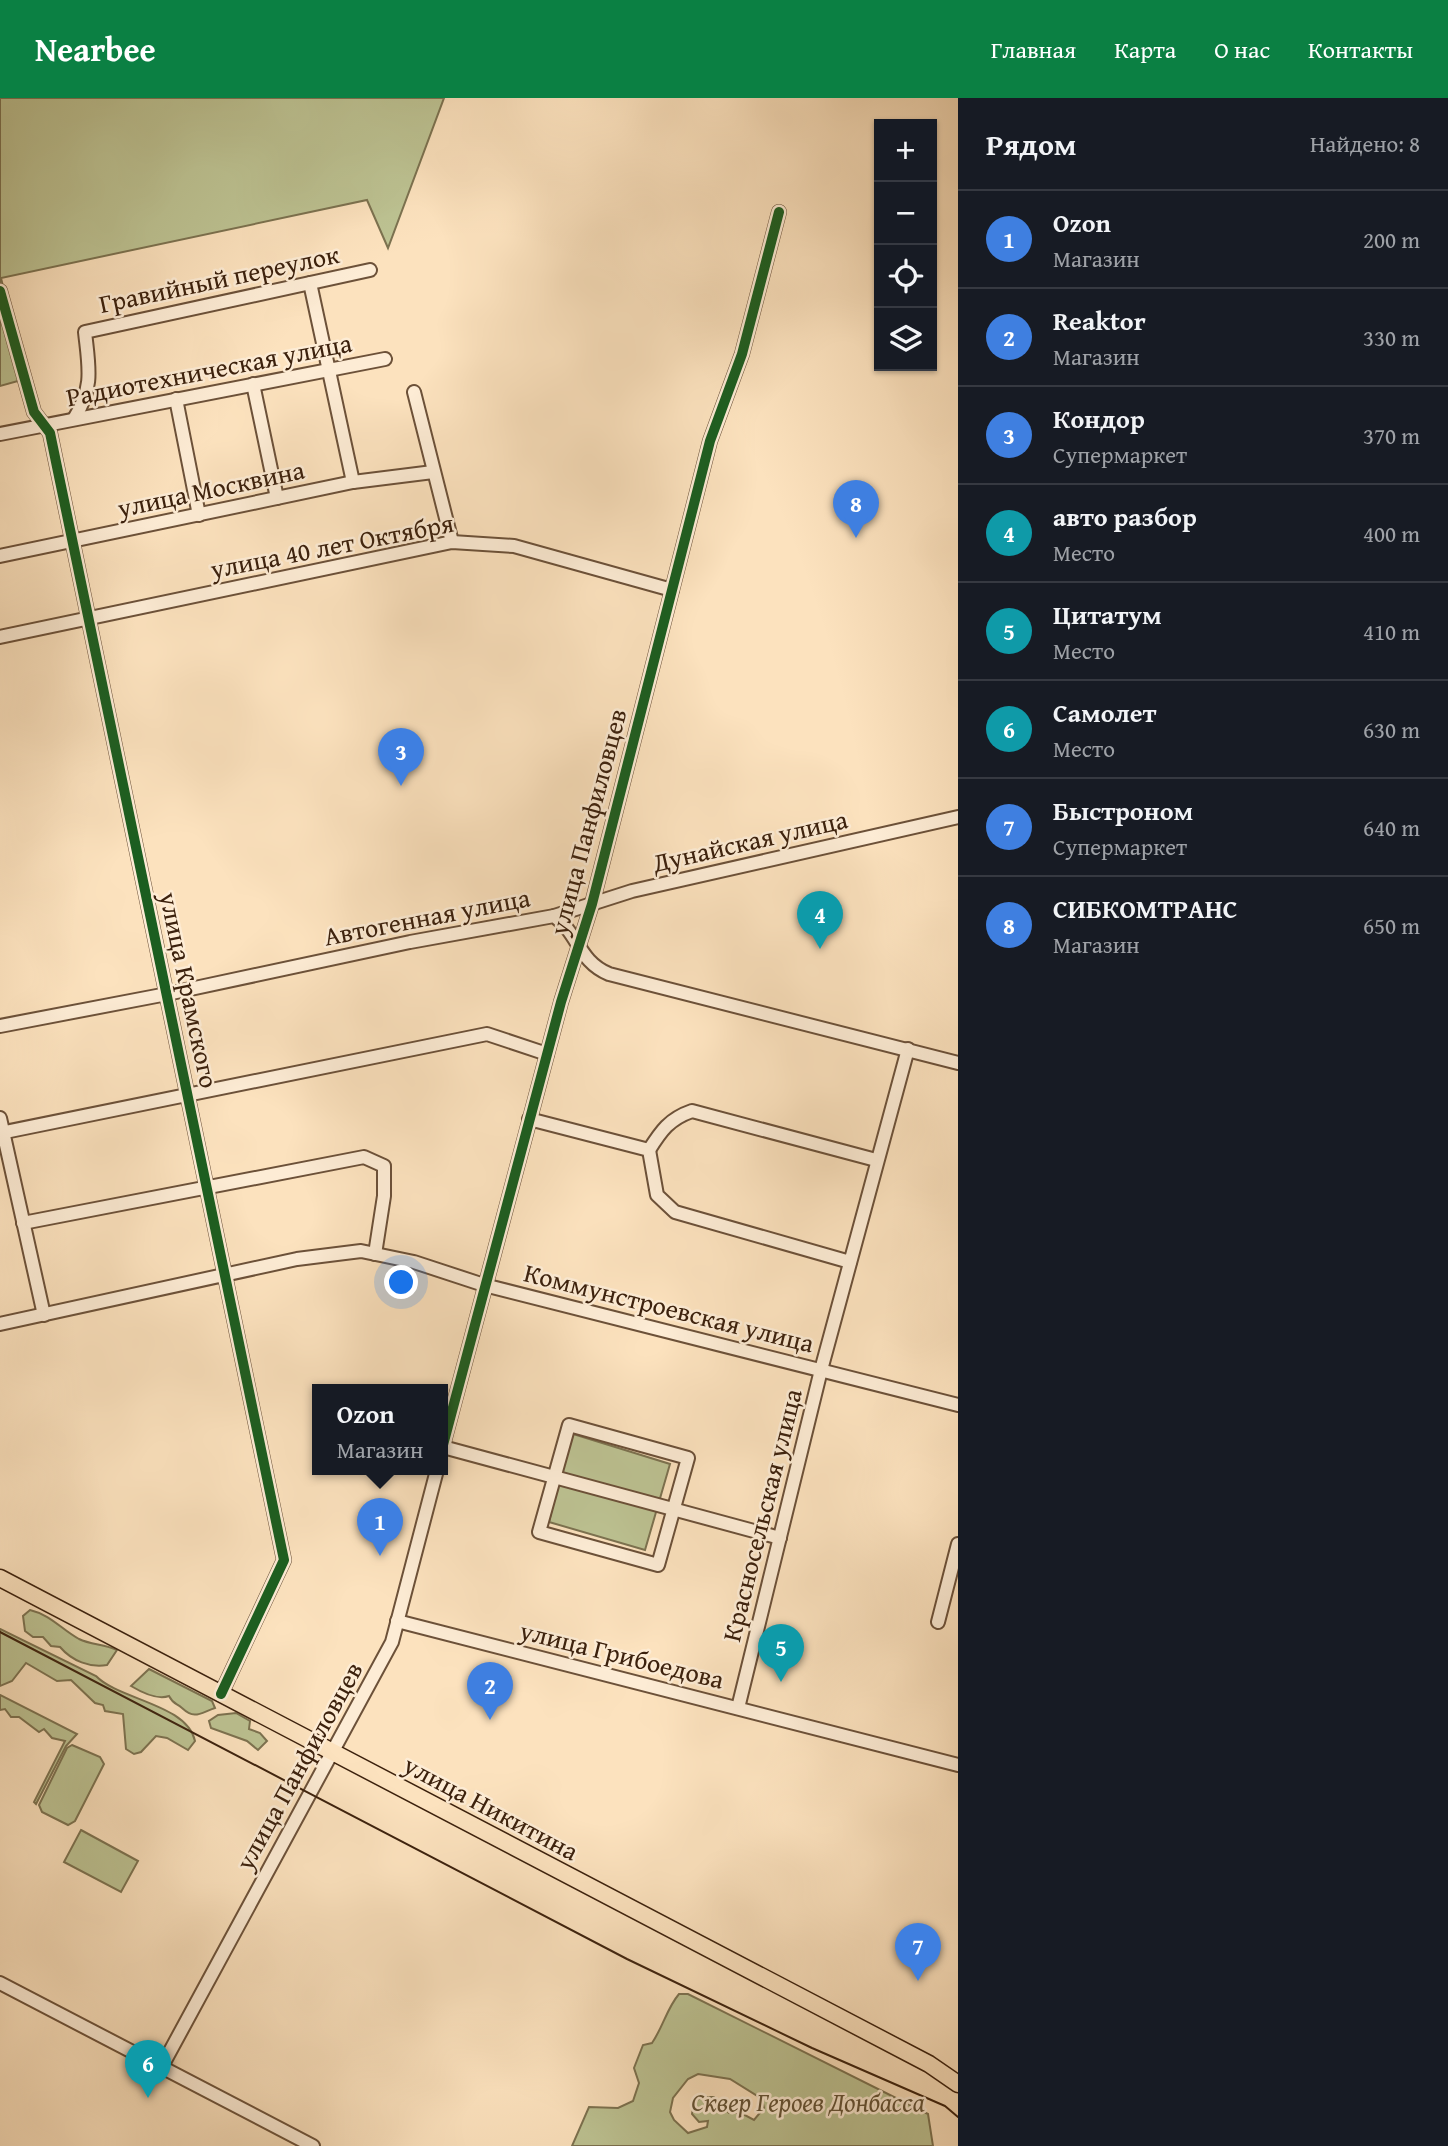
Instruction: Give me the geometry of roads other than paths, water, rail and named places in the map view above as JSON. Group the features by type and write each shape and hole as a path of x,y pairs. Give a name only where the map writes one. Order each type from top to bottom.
{"main road":[{"name":"улица Никитина","path":"0,1578 929,2064 958,2084"}],"street":[{"name":"улица Панфиловцев","path":"448,1426 529,1119 592,904 713,430 742,354 779,212"},
{"name":"Гравийный переулок","path":"74,419 85,401 91,379 85,332 370,270"},
{"path":"310,283 353,482"},
{"name":"улица Крамского","path":"0,291 34,412 50,433 284,1560 221,1694"},
{"name":"Радиотехническая улица","path":"0,434 385,359"},
{"path":"253,384 277,498"},
{"path":"414,392 452,542"},
{"path":"176,399 199,515"},
{"name":"улица Москвина","path":"0,556 353,482 433,472"},
{"name":"улица 40 лет Октября","path":"0,637 452,542 514,546 672,590"},
{"name":"Дунайская улица","path":"554,916 645,888 958,817"},
{"name":"Автогенная улица","path":"0,1026 167,994 410,942 554,916 569,930 593,966 610,974 958,1063"},
{"path":"1,1132 488,1034 547,1054"},
{"name":"Красносельская улица","path":"738,1708 821,1370 908,1049"},
{"path":"850,1262 675,1212 657,1195 649,1150 661,1129 679,1116 692,1111 877,1160"},
{"path":"0,1118 44,1315"},
{"path":"529,1119 649,1150"},
{"path":"23,1223 206,1185 364,1157 384,1166 375,1254"},
{"name":"Коммунстроевская улица","path":"0,1324 297,1259 361,1251 414,1262 484,1285 958,1405"},
{"path":"569,1425 688,1458 658,1565 539,1532 554,1477 569,1425"},
{"path":"448,1447 780,1538"},
{"name":"улица Панфиловцев","path":"161,2068 392,1642 435,1475"},
{"path":"938,1622 958,1544"},
{"name":"улица Грибоедова","path":"397,1621 958,1765"},
{"path":"0,1983 313,2146"}],"tram line":[{"path":"0,1632 627,1959 812,2048 945,2106 958,2117"}],"place":[{"name":"СИБКОМТРАНС","path":"856,538"},
{"name":"Кондор","path":"401,786"},
{"name":"авто разбор","path":"820,949"},
{"name":"Ozon","path":"380,1556"},
{"name":"Цитатум","path":"781,1682"},
{"name":"Reaktor","path":"490,1720"},
{"name":"Быстроном","path":"918,1981"},
{"name":"Самолет","path":"148,2098"}],"park label":[{"name":"Сквер Героев Донбасса","path":"808,2102"}]}
